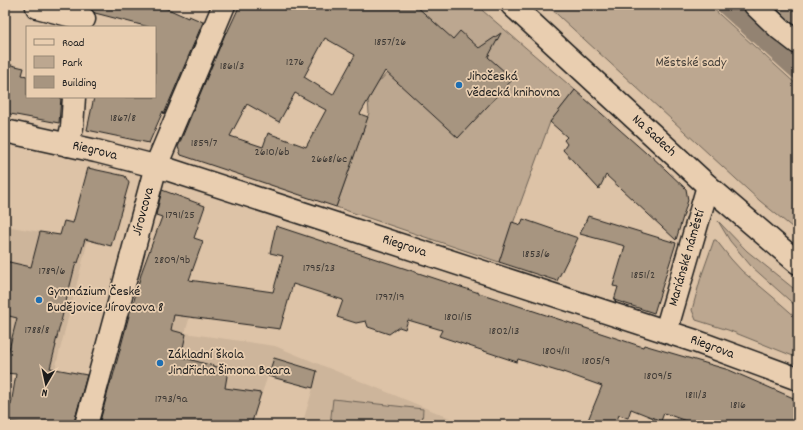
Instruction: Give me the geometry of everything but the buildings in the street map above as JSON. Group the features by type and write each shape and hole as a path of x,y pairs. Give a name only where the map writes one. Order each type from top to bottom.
{"street":[{"path":"38,5 38,7 84,17"},
{"name":"Jírovcova","path":"86,425 156,166 224,5"},
{"name":"Na Sadech","path":"512,5 708,186 798,263"},
{"path":"755,5 780,30 798,43"},
{"path":"68,145 72,126 74,98"},
{"name":"Riegrova","path":"5,131 156,166 666,331 798,379"},
{"name":"Mariánské náměstí","path":"666,331 708,186"}],"shaded area":[{"name":"Gymnázium České Budějovice Jírovcova 8","path":"5,226 88,240 55,369 5,361"},
{"path":"131,308 190,316 185,333 275,346 467,425 302,425 317,371 274,358 254,416 253,425 99,425 106,404"}],"green space":[{"path":"420,5 476,5 575,90 550,122 499,262 336,207 369,113 368,100 377,84 434,22 418,8"},
{"name":"Městské sady","path":"547,5 709,5 798,86 798,232 760,201"},
{"path":"718,221 747,251 798,292 798,308 751,266 730,241"},
{"path":"714,240 716,240 742,271 798,319 798,358 728,330 696,320 692,310 701,277"},
{"path":"333,399 423,409 422,425 330,425"}],"waterway":[{"path":"727,5 798,69"}],"place":[{"name":"Jihočeská vědecká knihovna","path":"459,85"},
{"name":"Gymnázium České Budějovice Jírovcova 8","path":"39,300"},
{"name":"Základní škola Jindřicha Šimona Baara","path":"160,363"}]}
